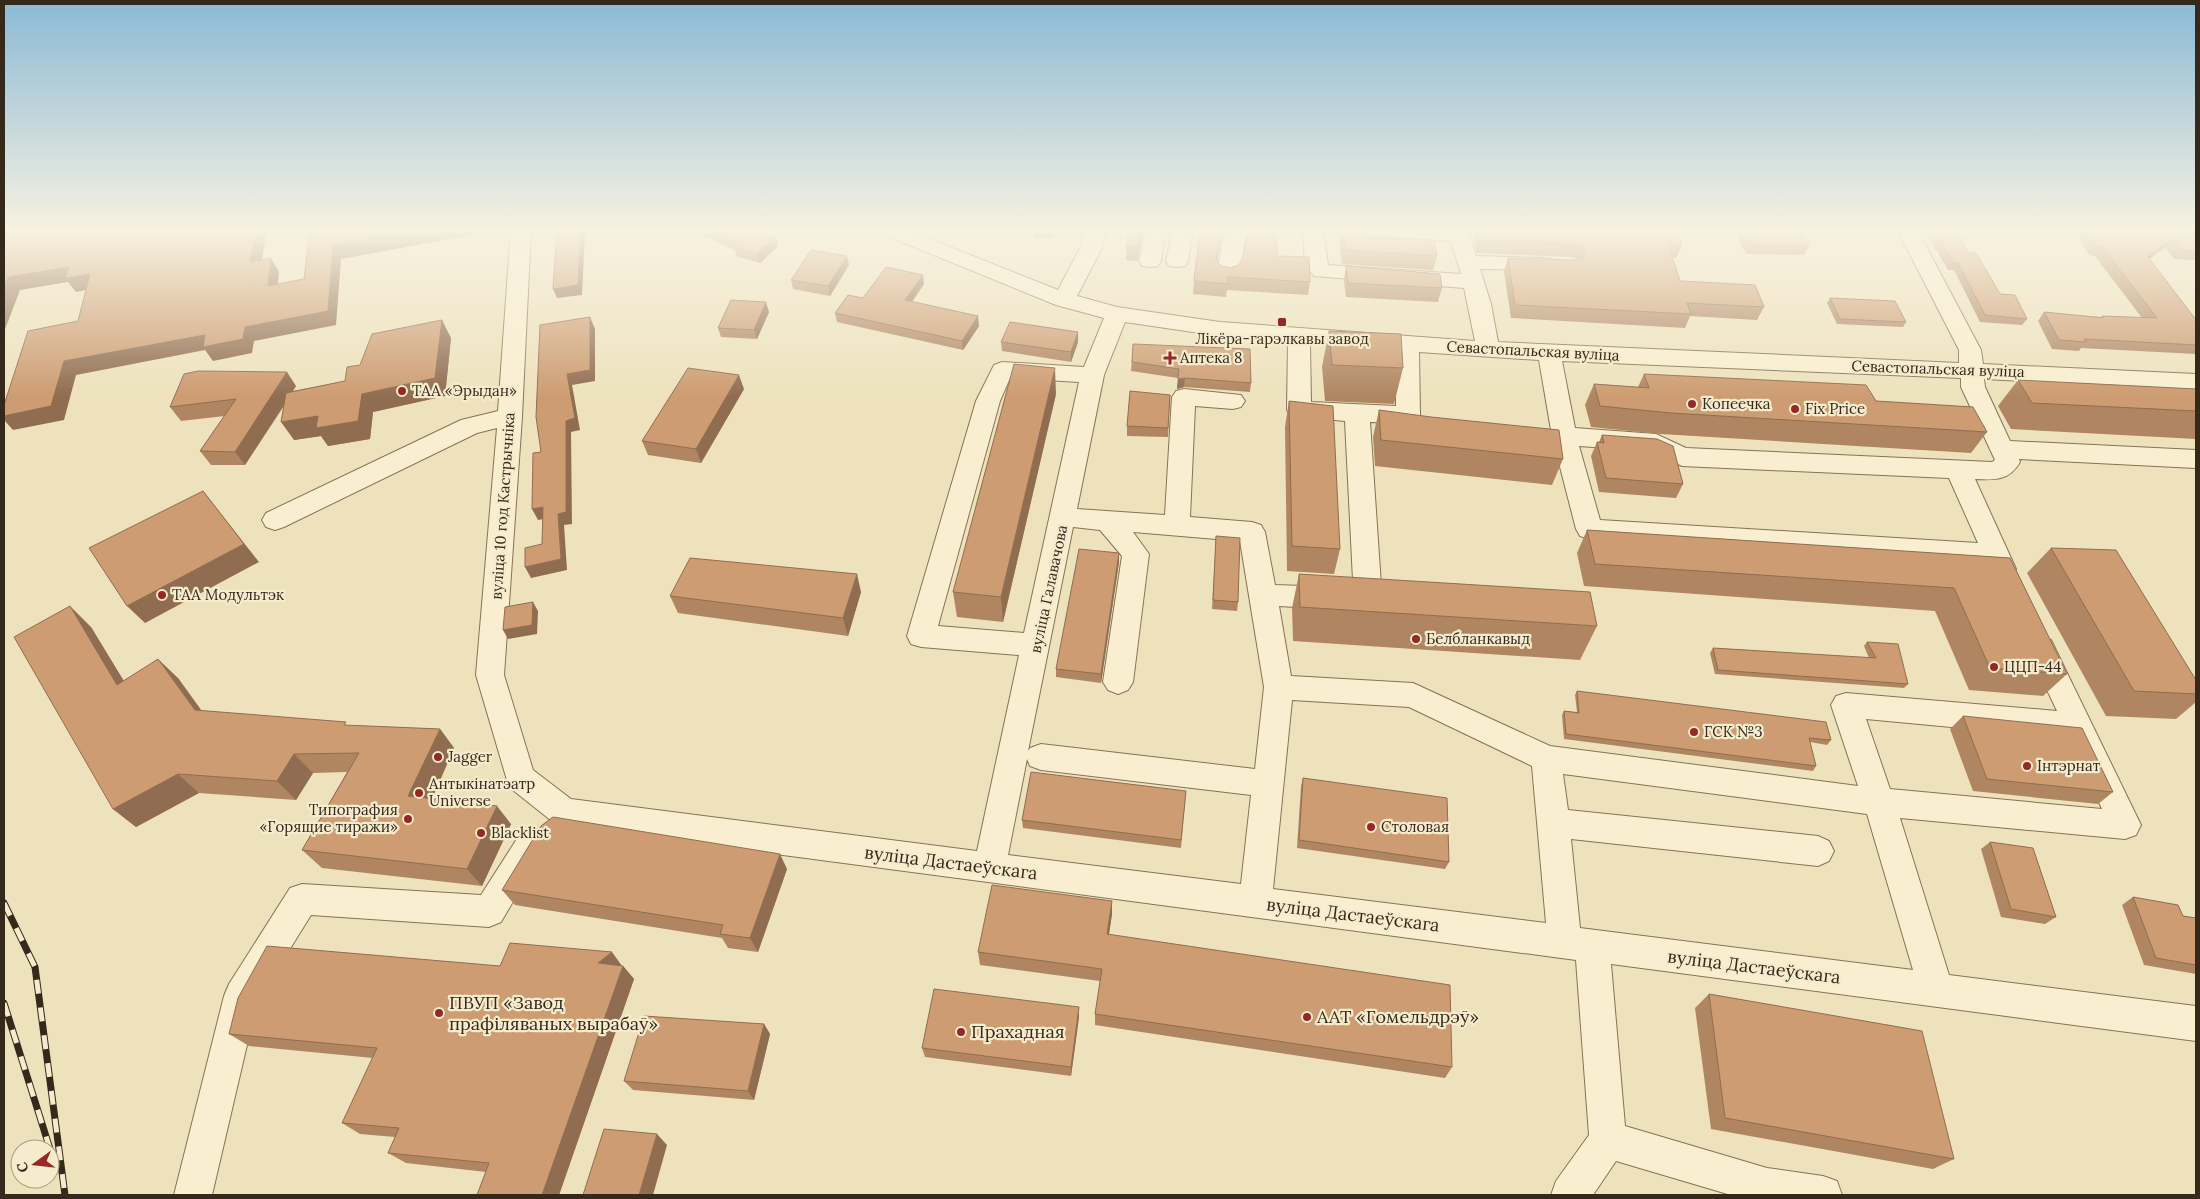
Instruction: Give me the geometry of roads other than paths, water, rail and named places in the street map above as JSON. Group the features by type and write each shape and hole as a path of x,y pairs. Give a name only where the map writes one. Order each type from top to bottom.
{"street":[{"name":"вуліца 10 год Кастрычніка","path":"518,285 510,418 490,676 520,778 564,812"},
{"name":"Севастопальская вуліца","path":"1026,285 1064,300 1117,314 1220,329 1299,336 1549,353 1971,370 2196,382"},
{"path":"1064,300 1072,285"},
{"path":"1475,285 1488,349"},
{"path":"1539,444 1566,441 1656,443 1682,457 1998,471 2008,462 1973,387 1970,350 1936,285"},
{"name":"вуліца Галавачова","path":"989,868 1092,375 1117,314"},
{"path":"1299,336 1299,410 1408,415"},
{"path":"1407,344 1408,415 1424,433"},
{"path":"1549,353 1566,441 1589,529 1996,554"},
{"path":"1037,645 921,636 988,401 1002,370 1092,375"},
{"path":"1177,526 1184,397 1233,401"},
{"path":"1263,595 1378,600 1357,413"},
{"path":"275,520 470,426 510,418"},
{"path":"2002,449 2196,459"},
{"path":"1958,469 2012,588"},
{"path":"1063,517 1252,532 1279,687 1255,902"},
{"path":"1108,521 1136,554 1118,682"},
{"path":"1279,687 1413,695 1546,759 1879,802 2125,825 2029,623"},
{"path":"1936,990 1879,802 1846,705 2078,726"},
{"path":"1042,757 1268,784"},
{"path":"1546,759 1554,823 1578,944 1608,1140 1570,1195"},
{"path":"193,1195 241,996 302,899 489,911 540,830 564,812"},
{"name":"вуліца Дастаеўскага","path":"564,812 2196,1024"},
{"path":"1554,823 1818,851"},
{"path":"1608,1140 1770,1191 1822,1195"}],"railway":[{"path":"4,903 35,967 65,1195"},
{"path":"4,1003 47,1139"}],"place":[{"name":"Лікёра-гарэлкавы завод","path":"1282,322"},
{"name":"Аптека 8","path":"1170,358"},
{"name":"ТАА «Эрыдан»","path":"402,391"},
{"name":"Копеечка","path":"1692,404"},
{"name":"Fix Price","path":"1795,409"},
{"name":"ТАА Модультэк","path":"162,595"},
{"name":"Белбланкавыд","path":"1416,639"},
{"name":"ЦЦП-44","path":"1994,667"},
{"name":"ГСК №3","path":"1694,732"},
{"name":"Jagger","path":"438,757"},
{"name":"Інтэрнат","path":"2027,766"},
{"name":"Антыкінатэатр Universe","path":"419,793"},
{"name":"Типография «Горящие тиражи»","path":"408,819"},
{"name":"Столовая","path":"1371,827"},
{"name":"Blacklist","path":"481,833"},
{"name":"ПВУП «Завод прафіляваных вырабаў»","path":"439,1013"},
{"name":"ААТ «Гомельдрэў»","path":"1307,1017"},
{"name":"Прахадная","path":"961,1032"}]}
